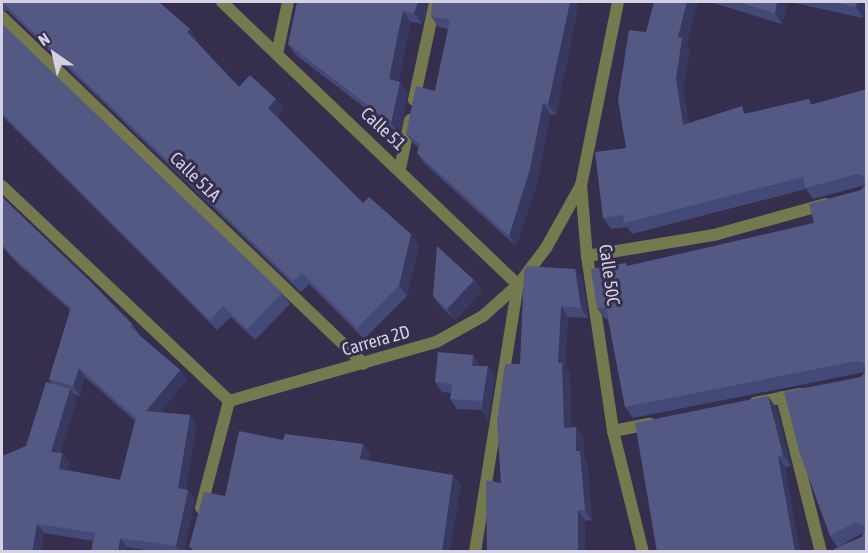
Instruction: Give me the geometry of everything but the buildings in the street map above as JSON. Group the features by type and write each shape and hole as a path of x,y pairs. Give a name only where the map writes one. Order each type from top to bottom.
{"street":[{"name":"Calle 51","path":"222,2 400,169 518,285"},
{"path":"277,54 288,2"},
{"path":"400,169 435,2"},
{"name":"Calle 50C","path":"618,2 581,185 587,256 613,431 643,552"},
{"name":"Calle 51A","path":"2,17 364,364"},
{"path":"475,552 518,285 546,248 581,185"},
{"path":"2,186 229,401 199,517"},
{"path":"587,256 714,235 845,199"},
{"name":"Carrera 2D","path":"229,401 436,342 483,316 518,285"},
{"path":"737,406 814,391"},
{"path":"782,397 821,552"},
{"path":"613,431 669,420"}]}
